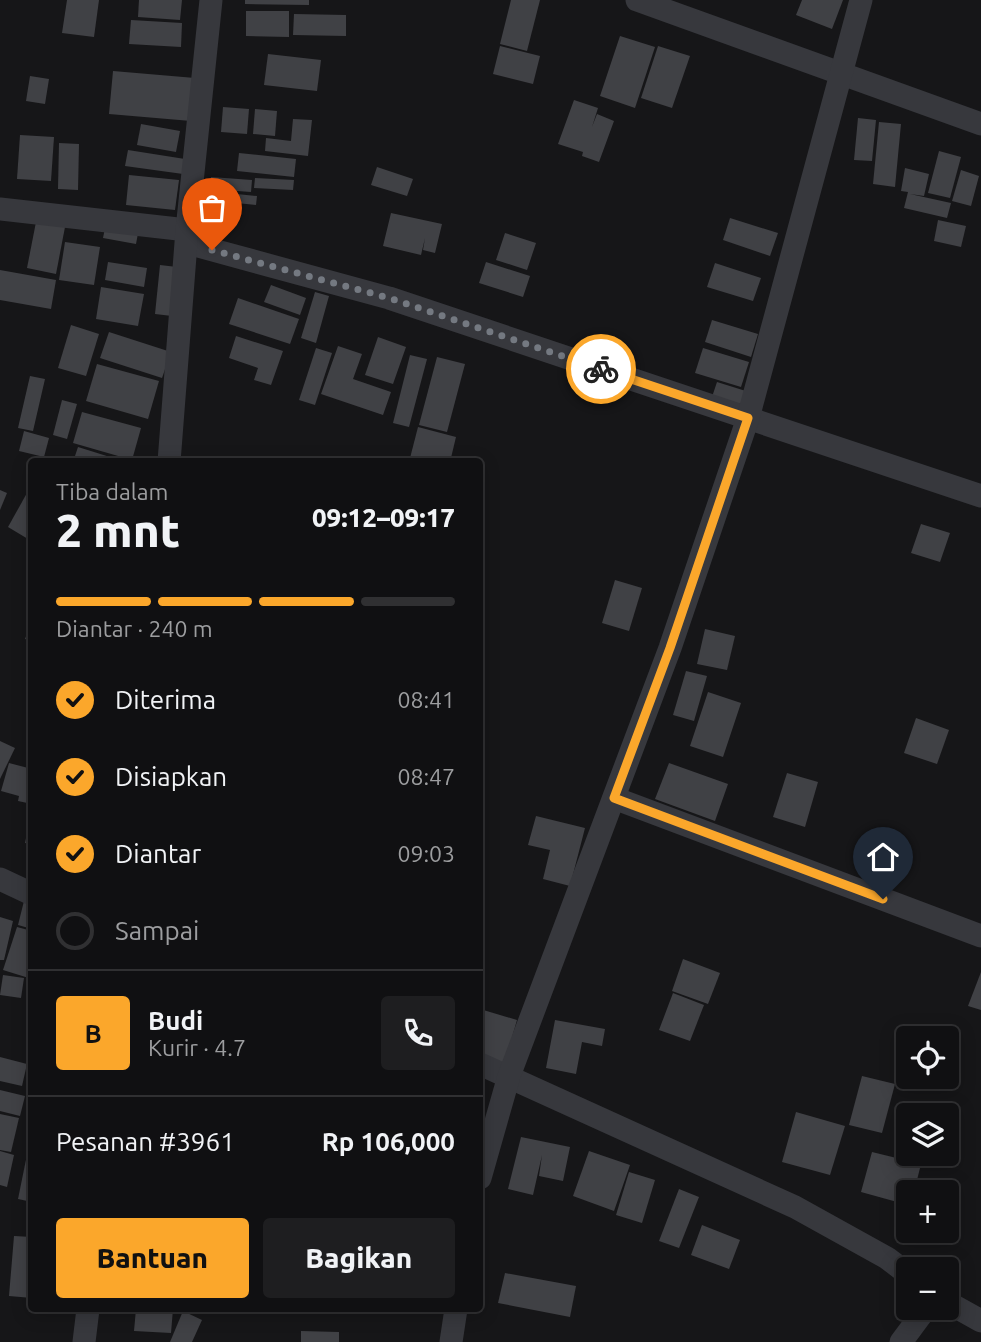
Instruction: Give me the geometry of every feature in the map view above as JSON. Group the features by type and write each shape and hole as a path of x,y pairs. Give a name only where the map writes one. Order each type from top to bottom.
{"street":[{"path":"169,458 187,237 211,0"},
{"path":"637,0 981,124"},
{"path":"483,1167 509,1076 670,648 748,418 862,0"},
{"path":"0,209 187,237 389,298 981,496"},
{"path":"614,798 981,936"},
{"path":"0,879 28,892"},
{"path":"483,1065 795,1208 896,1265"},
{"path":"959,1310 981,1321"},
{"path":"84,1342 88,1312"},
{"path":"451,1342 456,1312"},
{"path":"901,1342 917,1320"}],"building":[{"path":"67,0 99,0 94,37 62,33"},
{"path":"139,0 182,0 180,20 138,17"},
{"path":"245,0 309,0 309,5 245,4"},
{"path":"511,0 540,0 527,51 500,44"},
{"path":"802,0 843,0 832,29 796,15"},
{"path":"246,11 289,11 289,37 246,36"},
{"path":"294,14 346,15 346,36 293,35"},
{"path":"131,20 182,23 181,47 129,44"},
{"path":"620,36 655,47 635,108 600,96"},
{"path":"500,46 540,56 533,84 493,74"},
{"path":"658,46 690,56 672,108 641,98"},
{"path":"268,54 321,60 317,91 264,85"},
{"path":"113,71 195,78 191,121 109,114"},
{"path":"30,76 49,79 45,104 26,101"},
{"path":"574,100 598,108 592,127 597,114 614,121 599,162 582,156 583,152 558,144"},
{"path":"223,107 249,109 247,134 221,132"},
{"path":"255,109 277,111 275,136 253,134"},
{"path":"858,118 876,120 872,161 854,160"},
{"path":"293,119 312,120 308,156 265,151 266,138 291,141"},
{"path":"879,122 901,124 895,187 873,184"},
{"path":"141,124 180,131 176,152 137,145"},
{"path":"20,135 54,137 51,181 17,179"},
{"path":"59,143 79,144 78,190 58,189"},
{"path":"128,150 185,159 183,174 125,166"},
{"path":"939,151 961,157 950,198 928,193"},
{"path":"239,153 296,159 294,177 237,171"},
{"path":"377,167 413,179 407,196 371,185"},
{"path":"905,168 929,174 924,196 910,194 951,203 947,218 904,208 908,192 901,191"},
{"path":"961,170 979,176 971,206 952,201"},
{"path":"129,175 179,180 175,210 126,205"},
{"path":"211,177 252,180 251,192 210,189"},
{"path":"255,178 294,180 293,190 254,188"},
{"path":"227,193 257,196 256,205 227,202"},
{"path":"219,204 236,206 233,226 216,224"},
{"path":"391,213 442,224 435,253 423,250 425,238 421,255 383,246"},
{"path":"730,218 778,233 770,256 723,240"},
{"path":"938,220 966,226 961,247 934,241"},
{"path":"36,222 65,227 56,274 27,268"},
{"path":"106,223 139,228 136,244 103,238"},
{"path":"505,233 536,243 527,270 496,260"},
{"path":"65,242 100,247 94,285 59,280"},
{"path":"108,262 147,268 144,287 105,280"},
{"path":"486,262 530,276 523,297 479,283"},
{"path":"715,263 761,278 753,301 707,287"},
{"path":"160,265 177,267 172,316 155,314"},
{"path":"0,270 56,280 51,309 0,300"},
{"path":"271,285 306,298 300,315 264,302"},
{"path":"101,287 144,294 138,326 96,319"},
{"path":"315,292 329,296 316,343 301,338"},
{"path":"238,298 299,319 290,344 229,324"},
{"path":"712,320 758,334 751,357 705,342"},
{"path":"71,325 99,334 86,376 58,368"},
{"path":"109,332 171,352 162,378 100,358"},
{"path":"236,336 283,351 271,385 254,380 258,368 229,358"},
{"path":"378,337 406,347 393,384 365,375"},
{"path":"338,346 362,354 353,379 391,392 383,415 321,394"},
{"path":"316,348 332,353 315,405 299,400"},
{"path":"703,348 749,362 741,387 695,373"},
{"path":"410,355 427,359 409,427 393,423"},
{"path":"437,357 465,364 447,432 419,425"},
{"path":"97,364 159,381 148,419 86,401"},
{"path":"30,376 45,379 33,431 18,428"},
{"path":"717,382 749,392 744,407 712,397"},
{"path":"62,400 77,404 67,439 53,435"},
{"path":"82,412 141,428 133,458 73,443"},
{"path":"418,427 456,437 451,458 410,458"},
{"path":"24,431 49,438 44,457 19,451"},
{"path":"78,447 110,457 110,458 74,458"},
{"path":"0,490 7,493 0,510"},
{"path":"27,493 28,539 8,527"},
{"path":"921,524 950,533 940,562 911,553"},
{"path":"615,580 642,588 629,631 602,623"},
{"path":"705,629 735,636 727,670 697,664"},
{"path":"686,671 707,676 694,721 673,715"},
{"path":"708,692 741,703 723,757 690,746"},
{"path":"916,718 949,730 937,764 904,753"},
{"path":"0,741 15,748 0,779"},
{"path":"9,763 28,768 28,803 18,801 19,796 1,791"},
{"path":"669,763 728,784 715,821 655,799"},
{"path":"787,773 818,782 805,827 773,817"},
{"path":"536,816 585,828 570,886 543,879 550,850 528,845"},
{"path":"24,901 28,902 28,928 18,925"},
{"path":"0,917 13,921 4,960 0,960"},
{"path":"17,927 28,930 28,978 3,970"},
{"path":"683,959 720,973 708,1004 672,991"},
{"path":"981,972 981,1010 968,1006"},
{"path":"3,975 24,978 21,998 0,995"},
{"path":"673,993 704,1005 690,1041 659,1030"},
{"path":"483,1010 517,1020 504,1065 483,1059"},
{"path":"555,1020 605,1029 602,1046 582,1042 576,1074 546,1068"},
{"path":"0,1057 27,1064 22,1086 0,1081"},
{"path":"862,1076 895,1084 882,1133 849,1125"},
{"path":"0,1090 25,1096 20,1116 0,1111"},
{"path":"796,1112 845,1126 830,1175 782,1162"},
{"path":"0,1114 19,1118 11,1152 0,1150"},
{"path":"521,1137 570,1147 563,1181 539,1176 542,1155 533,1195 508,1189"},
{"path":"28,1150 28,1201 18,1199"},
{"path":"0,1151 14,1155 7,1187 0,1185"},
{"path":"589,1151 630,1165 614,1211 573,1196"},
{"path":"872,1152 896,1158 896,1166 920,1166 917,1180 896,1180 896,1202 861,1192"},
{"path":"629,1172 655,1180 642,1223 616,1215"},
{"path":"679,1189 699,1197 679,1248 659,1241"},
{"path":"702,1225 740,1240 729,1269 691,1255"},
{"path":"14,1236 28,1237 28,1298 9,1296"},
{"path":"505,1273 576,1286 570,1317 498,1303"},
{"path":"136,1312 173,1312 171,1333 134,1331"},
{"path":"183,1312 202,1320 192,1342 170,1342"},
{"path":"301,1331 339,1332 339,1342 301,1342"}],"way so far":[{"path":"212,250 389,298 601,369"}],"route":[{"path":"601,369 748,418 670,648 614,798 883,899"}]}
